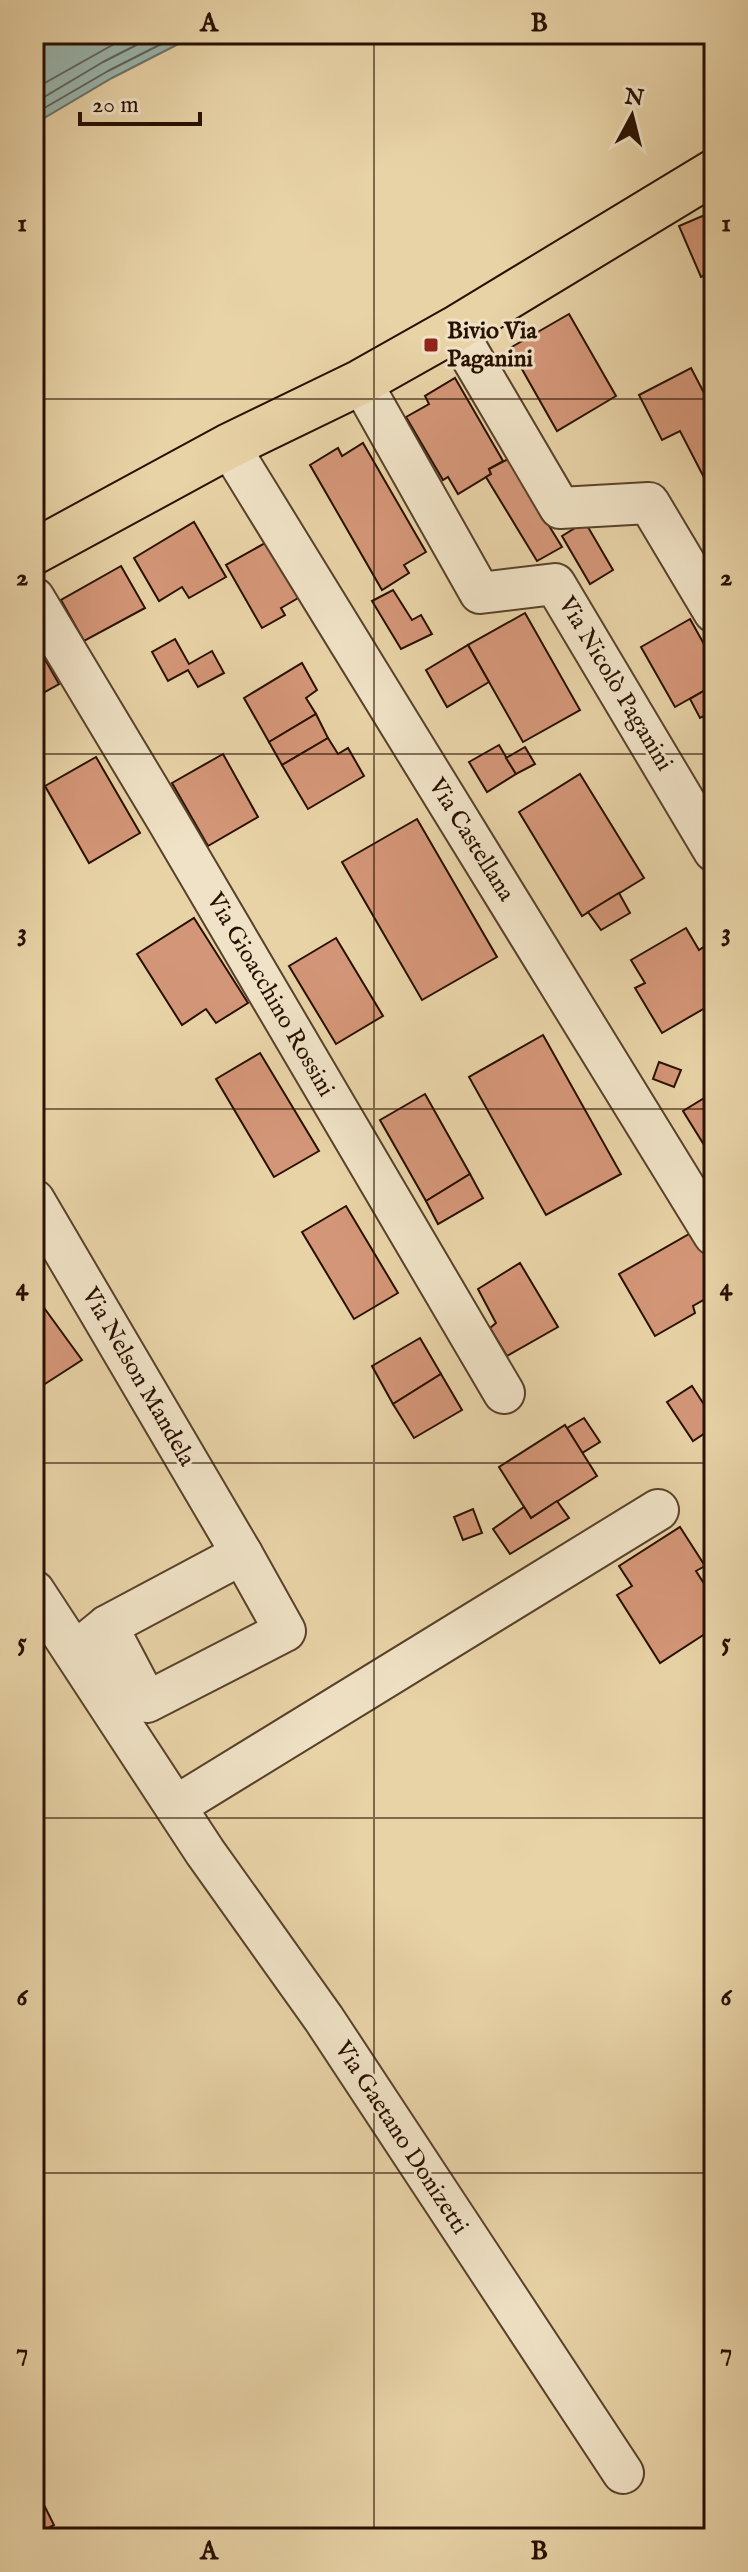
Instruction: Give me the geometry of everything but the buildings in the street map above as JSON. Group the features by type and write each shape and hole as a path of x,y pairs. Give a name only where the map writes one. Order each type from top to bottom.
{"main road":[{"path":"34,552 229,446 361,382 455,329 714,172"}],"street":[{"path":"455,329 560,508 649,503 714,612"},
{"name":"Via Nicolò Paganini","path":"361,382 480,593 555,584 714,851"},
{"name":"Via Castellana","path":"229,446 714,1235"},
{"name":"Via Gioacchino Rossini","path":"34,598 504,1393"},
{"name":"Via Nelson Mandela","path":"34,1200 285,1631 147,1702 107,1626"},
{"path":"176,1806 658,1510"},
{"path":"75,1651 107,1626 242,1554"},
{"name":"Via Gaetano Donizetti","path":"34,1591 205,1852 324,2019 623,2473"}],"water":[{"path":"34,34 198,34 112,78 34,124"}],"place":[{"name":"Bivio Via Paganini","path":"431,345"}]}
